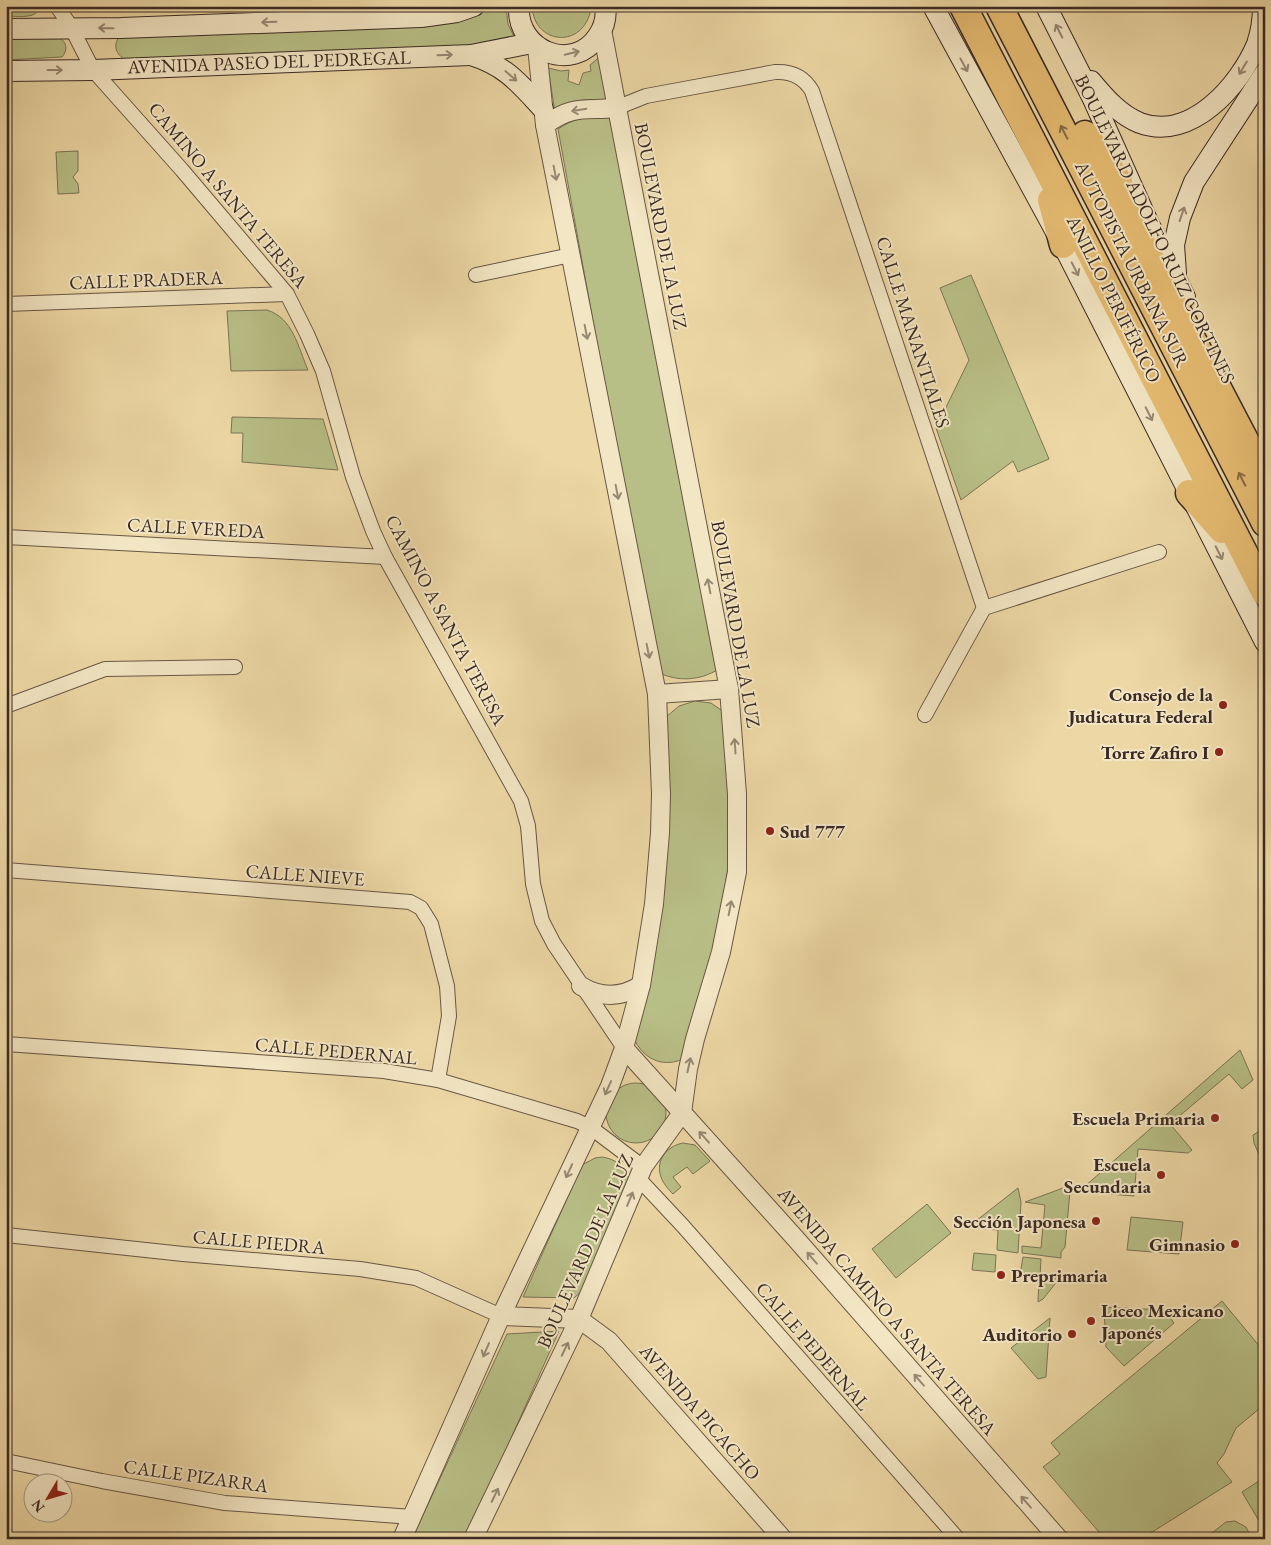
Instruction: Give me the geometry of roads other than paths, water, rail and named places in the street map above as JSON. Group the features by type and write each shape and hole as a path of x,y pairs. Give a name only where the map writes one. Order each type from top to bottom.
{"highway":[{"name":"ANILLO PERIFÉRICO","path":"962,6 1255,558 1265,593"},
{"name":"AUTOPISTA URBANA SUR","path":"977,6 1255,558"},
{"name":"AUTOPISTA URBANA SUR","path":"1000,6 1265,522"},
{"path":"1018,6 1265,478"},
{"path":"1085,134 1148,222"},
{"path":"1038,151 1063,245"},
{"path":"1190,493 1255,558"}],"main road":[{"name":"AVENIDA PASEO DEL PEDREGAL","path":"6,29 121,28 300,13 422,17 457,12 474,6"},
{"path":"519,6 519,20 523,31 534,45 548,53 561,55 574,54 590,45 602,30 606,7"},
{"path":"922,6 950,40"},
{"path":"933,6 1063,245 1265,642"},
{"name":"BOULEVARD ADOLFO RUIZ CORTINES","path":"1046,6 1076,64 1176,280 1265,452"},
{"path":"1076,64 1107,100 1122,113 1135,120 1155,126 1168,126 1184,122 1198,116 1214,105 1231,88 1257,44 1263,6"},
{"name":"AVENIDA PASEO DEL PEDREGAL","path":"6,71 93,70 471,55 534,45"},
{"path":"471,55 488,60 514,78 544,117"},
{"path":"1176,280 1174,245 1180,218 1194,182 1265,73"}],"street":[{"name":"CAMINO A SANTA TERESA","path":"56,6 72,27 93,70 182,170 287,294 308,334 323,372 356,486 373,531 385,557 520,801 528,826 533,884 538,908 547,932 581,986 624,1048 682,1113"},
{"name":"BOULEVARD DE LA LUZ","path":"473,1539 580,1319 641,1172 682,1113 688,1069 721,952 737,872 737,794 729,689 602,30"},
{"path":"402,1539 501,1316 610,1086 624,1048 640,985 654,904 661,794 657,694 544,117 534,45"},
{"name":"CALLE MANANTIALES","path":"616,108 646,96 775,72 790,73 804,80 809,85 984,608"},
{"path":"544,117 593,108 616,108"},
{"path":"476,275 571,256"},
{"name":"CALLE PRADERA","path":"6,304 287,294"},
{"name":"CALLE VEREDA","path":"6,537 385,557"},
{"path":"926,714 984,608 1159,552"},
{"path":"6,706 105,668 235,667"},
{"path":"657,694 729,689"},
{"name":"CALLE NIEVE","path":"6,870 410,902 421,908 431,924 447,986 449,1016 438,1080"},
{"path":"581,986 590,991 608,996 626,994 640,985"},
{"name":"CALLE PEDERNAL","path":"6,1044 384,1071 438,1080 577,1121 590,1127 641,1172 683,1226 958,1539"},
{"name":"AVENIDA CAMINO A SANTA TERESA","path":"682,1113 796,1239 1058,1539"},
{"name":"CALLE PIEDRA","path":"6,1235 183,1254 360,1269 416,1278 501,1316"},
{"path":"501,1316 580,1319"},
{"name":"AVENIDA PICACHO","path":"580,1319 609,1341 783,1539"},
{"name":"CALLE PIZARRA","path":"6,1461 102,1481 225,1503 412,1517"}],"place":[{"name":"Consejo de la Judicatura Federal","path":"1223,705"},
{"name":"Torre Zafiro I","path":"1219,752"},
{"name":"Sud 777","path":"770,831"},
{"name":"Escuela Primaria","path":"1215,1118"},
{"name":"Escuela Secundaria","path":"1161,1175"},
{"name":"Sección Japonesa","path":"1096,1221"},
{"name":"Gimnasio","path":"1235,1244"},
{"name":"Preprimaria","path":"1001,1275"},
{"name":"Liceo Mexicano Japonés","path":"1091,1321"},
{"name":"Auditorio","path":"1072,1334"}]}
